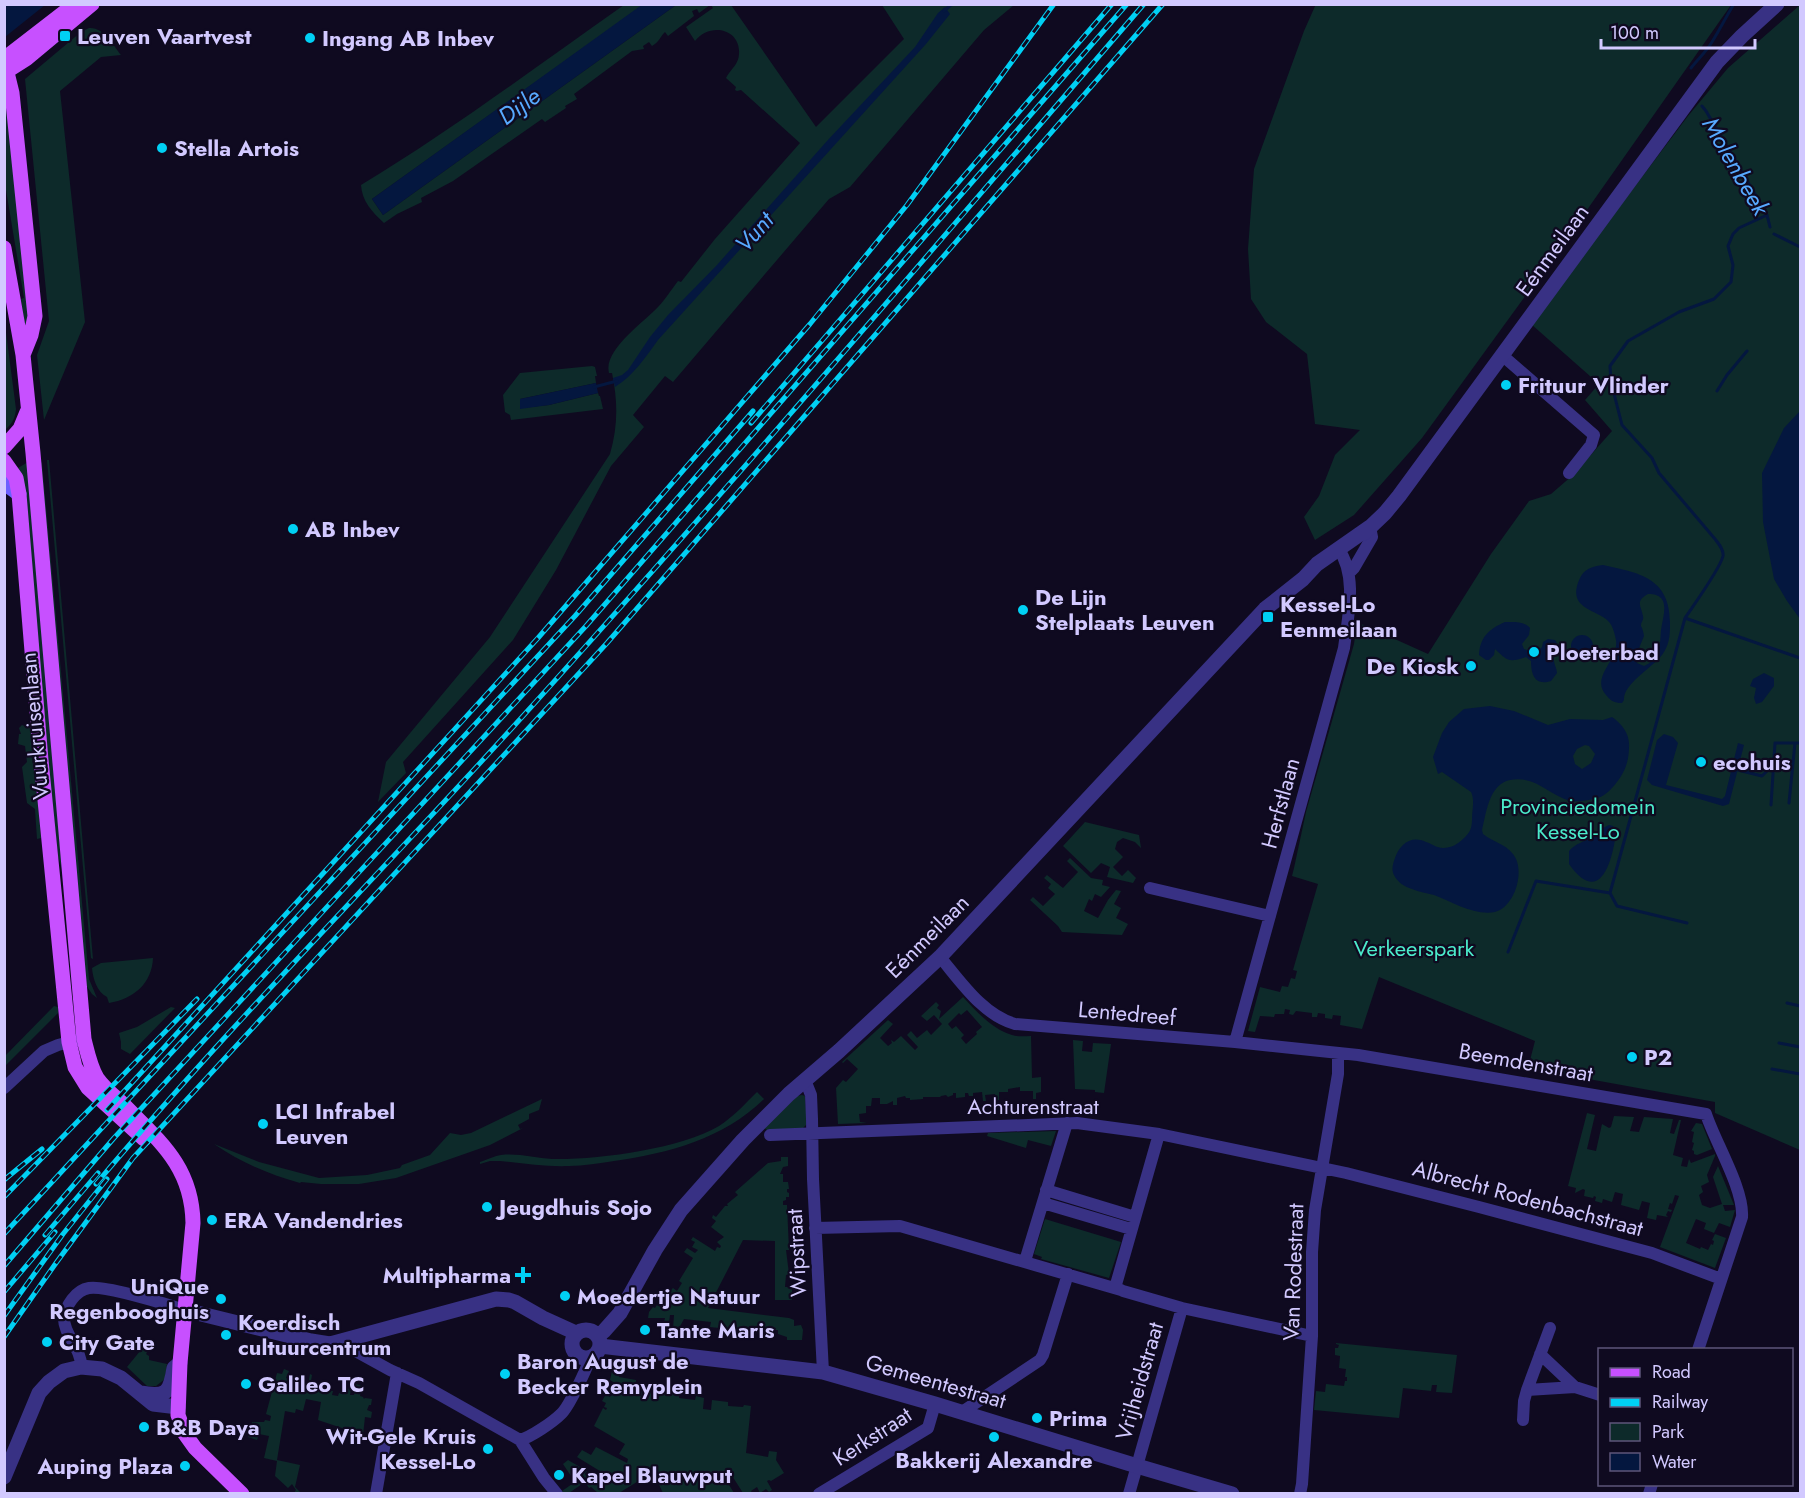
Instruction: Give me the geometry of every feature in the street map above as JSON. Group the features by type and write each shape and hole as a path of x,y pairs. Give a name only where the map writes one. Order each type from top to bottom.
{"main road":[{"path":"5,66 75,4"},
{"path":"5,66 93,4"},
{"path":"5,66 12,93 35,316 23,355"},
{"name":"Vuurkruisenlaan","path":"4,248 10,306 23,355 84,1038 97,1076 171,1155 181,1169 187,1185"},
{"path":"4,447 10,436 23,423 28,410"},
{"name":"Vuurkruisenlaan","path":"4,460 16,478 19,494 42,772 69,1042 75,1067 88,1088 154,1148 187,1185"},
{"path":"4,483 19,494"},
{"path":"187,1185 193,1222 180,1363 178,1407 180,1421 189,1439 203,1456 242,1494"}],"street":[{"name":"Eénmeilaan","path":"596,1347 681,1210 743,1140 940,957 1265,609 1303,579 1322,571 1340,552 1370,534 1717,62 1777,4"},
{"path":"1503,356 1594,435 1591,445 1569,473"},
{"path":"1349,573 1354,568 1370,534"},
{"name":"Herfstlaan","path":"1235,1042 1344,648 1349,608 1349,573 1340,552"},
{"path":"1150,888 1270,916"},
{"name":"Lentedreef","path":"940,957 993,1015 1016,1024 1338,1053"},
{"path":"4,1088 44,1051 84,1038"},
{"name":"Beemdenstraat","path":"1338,1053 1706,1114 1743,1208 1721,1279"},
{"name":"Van Rodestraat","path":"1300,1494 1312,1336 1312,1252 1315,1210 1338,1074 1338,1053"},
{"name":"Wipstraat","path":"805,1080 811,1095 823,1372"},
{"path":"1025,1261 1067,1123"},
{"name":"Achturenstraat","path":"812,1132 1081,1123 1159,1134 1321,1168"},
{"path":"770,1134 812,1132"},
{"path":"1120,1290 1131,1229 1159,1134"},
{"name":"Albrecht Rodenbachstraat","path":"1321,1168 1645,1250 1721,1279"},
{"path":"1044,1196 1135,1216"},
{"path":"1044,1196 1131,1229"},
{"path":"815,1228 900,1226 1182,1308 1312,1336"},
{"path":"962,1412 1040,1360 1068,1274"},
{"path":"1699,1348 1721,1279"},
{"path":"81,1366 81,1359 65,1326 64,1317 70,1302 82,1290 92,1287 324,1344 496,1299 509,1300 574,1337"},
{"name":"Vrijheidstraat","path":"1129,1494 1182,1308"},
{"path":"612,1323 615,1338 620,1347"},
{"path":"1523,1420 1527,1390 1550,1328"},
{"path":"520,1440 563,1413 596,1347 591,1330 586,1329 574,1337"},
{"path":"574,1337 573,1349 580,1357 596,1347"},
{"path":"345,1340 350,1348 427,1387 520,1440 557,1494"},
{"name":"Gemeentestraat","path":"596,1347 620,1347 823,1372 1232,1494"},
{"path":"1540,1354 1575,1387"},
{"path":"138,1393 156,1396 166,1392 171,1386 174,1368 180,1363"},
{"path":"4,1477 40,1390 61,1373 81,1366 112,1372 157,1406 178,1407"},
{"path":"375,1494 397,1373"},
{"path":"1527,1390 1575,1387 1598,1395"},
{"name":"Kerkstraat","path":"819,1494 928,1428 935,1404"}],"green space":[{"path":"1316,4 1731,5 1563,244 1422,438 1354,515 1315,540 1304,517 1319,496 1335,455 1360,430 1315,424 1307,354 1266,322 1251,299 1248,249 1254,169"},
{"path":"624,5 643,5 372,199 383,215 676,5 710,5 699,13 697,9 692,11 694,16 668,36 665,32 652,46 649,42 643,46 644,49 632,51 574,94 577,99 565,106 566,108 545,122 542,119 453,181 421,198 422,202 384,223 372,210 363,196 361,185 461,120"},
{"path":"711,5 731,5 816,127 904,39 882,5 1014,5 984,30 850,187 829,199 673,382 665,376 633,415 644,427 611,466 556,570 513,640 403,762 406,773 378,802 386,762 490,637 610,454 615,434 616,414 614,384 612,373 609,373 612,355 626,337 661,304 678,281 681,282 715,239 800,143 741,90 735,90 736,87 726,78 739,58 738,45 730,33 708,31 695,41 686,27 713,8"},
{"name":"Provinciedomein Kessel-Lo","path":"1800,5 1800,1150 1715,1113 1715,1102 1528,1068 1535,1041 1379,977 1362,1029 1340,1025 1341,1016 1333,1015 1332,1019 1325,1018 1325,1014 1318,1013 1317,1017 1312,1017 1312,1013 1296,1011 1293,1015 1289,1014 1290,1010 1285,1009 1284,1014 1275,1014 1274,1017 1260,1016 1255,1032 1248,1031 1260,987 1280,992 1282,986 1288,987 1291,978 1295,979 1297,971 1293,970 1318,884 1292,876 1306,812 1354,644 1357,622 1428,654 1491,554 1529,501 1551,494 1573,475 1612,431 1585,400 1599,384 1531,324 1688,116 1728,68"},
{"path":"89,28 104,33 121,55 101,57 60,91 85,322 44,420 37,355 49,321 25,79 81,32"},
{"path":"7,93 29,313 25,327 21,299 24,298 5,184 4,94"},
{"path":"4,317 16,409 13,421 5,430"},
{"path":"595,367 596,383 520,399 520,408 549,405 598,393 603,409 511,420 510,415 505,412 503,395 520,373"},
{"path":"47,460 49,460 93,959 91,958"},
{"path":"40,461 42,463 89,979 97,998 86,985"},
{"path":"28,462 62,869 58,857 18,468"},
{"path":"22,725 32,729 38,782 31,753 41,838 37,839 35,809 27,803 22,767 27,762 25,746 18,744 19,734 21,734 19,728"},
{"path":"1085,822 1139,835 1141,848 1135,842 1123,838 1117,842 1115,849 1123,857 1113,867 1122,876 1128,870 1136,878 1133,883 1107,877 1110,867 1101,863 1091,873 1063,846"},
{"path":"1070,858 1091,878 1103,880 1102,885 1110,887 1101,897 1095,894 1092,901 1089,899 1084,911 1098,918 1116,890 1121,891 1114,904 1121,908 1116,918 1128,924 1122,935 1062,932 1030,900 1033,897 1043,906 1055,894 1048,888 1051,884 1044,878 1047,875 1063,888 1078,872 1067,861"},
{"path":"153,958 152,967 145,982 134,994 126,998 109,1003 107,997 96,985 92,968 101,963"},
{"path":"963,997 998,1029 1014,1036 1031,1036 1032,1078 1041,1077 1041,1092 1036,1093 1036,1099 1033,1099 1033,1091 1020,1091 1020,1087 1008,1089 1008,1092 999,1092 999,1100 996,1100 995,1094 985,1095 986,1101 983,1101 982,1092 973,1093 973,1096 965,1093 965,1097 956,1098 956,1093 948,1097 946,1095 910,1100 905,1096 897,1098 897,1105 893,1105 893,1101 880,1104 880,1098 872,1098 871,1106 866,1106 866,1113 859,1114 860,1122 867,1123 838,1124 836,1088 843,1080 846,1082 858,1069 847,1059 842,1062 888,1020 893,1024 880,1038 888,1046 892,1043 891,1040 894,1042 901,1036 915,1050 918,1047 907,1035 911,1031 917,1038 927,1030 931,1035 942,1024 934,1015 927,1021 921,1016 936,1002 939,1005 937,1008 941,1011 939,1019","holes":["967,1010 982,1027 966,1044 961,1038 964,1035 956,1026 952,1029 948,1024 959,1013 961,1015"]},
{"path":"54,1006 58,1007 58,1013 5,1066 5,1056"},
{"path":"171,1007 175,1008 130,1054 121,1049 119,1033 137,1027"},
{"path":"1073,1040 1083,1041 1082,1051 1092,1052 1093,1043 1111,1044 1104,1093 1075,1089"},
{"path":"757,1092 764,1099 731,1124 694,1142 655,1154 580,1166 500,1161 480,1164 480,1162 501,1155 552,1159 592,1158 661,1147 683,1141 719,1126"},
{"path":"797,1096 805,1096 807,1124 802,1129 767,1130 764,1128"},
{"path":"542,1099 539,1110 529,1114 529,1119 518,1125 520,1129 523,1128 490,1145 396,1178 359,1184 300,1183 256,1167 214,1144 259,1162 319,1178 367,1175 400,1168 402,1165 430,1155 450,1133 461,1135 471,1133"},
{"path":"1587,1113 1595,1115 1587,1149 1596,1151 1602,1124 1611,1127 1614,1116 1634,1117 1630,1131 1639,1132 1644,1117 1673,1119 1670,1133 1674,1134 1681,1120 1673,1155 1683,1158 1681,1166 1687,1167 1689,1159 1691,1163 1715,1154 1707,1175 1709,1182 1701,1186 1703,1192 1699,1195 1702,1205 1710,1208 1722,1204 1713,1177 1718,1166 1734,1205 1723,1205 1725,1211 1735,1210 1730,1227 1719,1223 1714,1233 1704,1229 1706,1223 1696,1219 1686,1243 1708,1250 1711,1244 1713,1245 1712,1240 1715,1234 1726,1238 1715,1268 1660,1247 1679,1196 1675,1195 1672,1204 1670,1203 1668,1209 1672,1210 1668,1211 1666,1215 1668,1217 1657,1215 1656,1220 1647,1218 1650,1203 1642,1201 1639,1210 1621,1205 1623,1194 1615,1192 1612,1202 1603,1199 1602,1203 1595,1201 1594,1196 1593,1198 1584,1196 1585,1190 1583,1189 1575,1193 1576,1188 1568,1186"},
{"path":"1696,1123 1702,1124 1712,1149 1697,1155 1692,1150 1694,1132 1691,1131"},
{"path":"1056,1131 1051,1146 1028,1140 1026,1148 987,1136 988,1133"},
{"path":"781,1157 788,1157 788,1166 783,1167 780,1174 783,1174 783,1182 788,1182 789,1189 787,1192 789,1197 783,1201 783,1205 787,1205 789,1250 786,1250 789,1274 786,1275 785,1287 792,1287 792,1300 775,1300 775,1241 743,1240 708,1308 789,1318 794,1320 794,1326 801,1325 802,1340 787,1340 787,1337 778,1334 778,1330 775,1330 774,1335 765,1334 765,1330 762,1330 762,1333 756,1333 757,1328 754,1327 752,1333 739,1329 738,1335 724,1330 723,1333 719,1333 719,1328 710,1327 711,1322 684,1319 678,1330 673,1329 674,1315 670,1315 669,1323 664,1322 665,1318 648,1318 649,1312 657,1305 666,1310 666,1306 660,1302 663,1298 668,1300 670,1298 665,1294 667,1290 670,1291 673,1288 677,1291 682,1283 679,1281 693,1258 684,1252 687,1248 695,1253 698,1250 692,1247 695,1242 691,1240 693,1237 715,1251 717,1247 720,1248 717,1242 724,1237 711,1227 716,1221 712,1218 713,1215 716,1217 725,1206 728,1206 727,1204 738,1195 735,1192 768,1163 781,1161"},
{"path":"1045,1219 1121,1242 1109,1278 1041,1259 1042,1257 1034,1254"},
{"path":"1336,1343 1457,1355 1452,1393 1436,1392 1437,1385 1432,1385 1431,1391 1403,1388 1399,1418 1314,1410 1316,1391 1325,1392 1326,1384 1344,1386 1347,1381 1346,1369 1339,1368 1340,1356 1335,1355 1335,1348 1339,1345"},
{"path":"145,1345 150,1348 146,1354 149,1360 167,1364 165,1379 156,1386 147,1386 127,1367"},
{"path":"284,1369 289,1371 286,1378 289,1379 293,1375 290,1387 295,1389 294,1392 300,1393 302,1388 307,1390 310,1374 312,1375 311,1381 326,1385 325,1390 333,1391 332,1395 343,1394 347,1392 347,1388 351,1389 350,1395 354,1395 356,1384 362,1386 360,1396 364,1399 372,1399 367,1410 372,1412 371,1418 365,1417 363,1435 318,1420 321,1402 306,1399 303,1411 296,1409 295,1413 285,1411 277,1460 300,1465 295,1487 301,1493 294,1493 296,1490 292,1484 288,1488 275,1476 277,1461 264,1458 269,1436 259,1434 257,1440 248,1437 252,1422 270,1421 271,1416 266,1414 277,1373 282,1374"},
{"path":"612,1371 620,1372 619,1377 636,1380 636,1384 641,1384 641,1388 663,1386 663,1388 676,1388 675,1394 679,1395 679,1398 695,1400 696,1396 704,1398 703,1409 711,1410 712,1400 728,1402 728,1406 751,1406 746,1453 768,1457 769,1451 777,1452 776,1460 784,1473 767,1481 772,1490 769,1492 766,1489 760,1493 757,1487 751,1491 752,1493 743,1493 729,1471 723,1475 734,1493 663,1493 653,1472 619,1493 598,1493 591,1487 589,1488 585,1482 569,1493 564,1493 562,1491 575,1482 563,1464 568,1460 587,1471 585,1474 591,1482 608,1476 577,1457 582,1450 591,1455 596,1447 627,1463 628,1459 619,1454 625,1444 594,1426 603,1408 606,1410 607,1408 604,1407 606,1403 602,1401 606,1394 610,1397 611,1394 614,1395 613,1392 618,1385 610,1380"}],"water":[{"path":"5,4 45,4 45,5 5,37"},
{"name":"Dijle","path":"643,4 676,5 383,215 372,199"},
{"path":"945,7 950,14 926,44 658,340 634,372 615,387 613,378 628,370 668,315 717,265 827,141 915,47 938,13"},
{"path":"596,383 598,393 549,405 520,409 520,399"},
{"path":"1800,411 1800,619 1774,579 1763,522 1762,473 1784,428"},
{"path":"1603,565 1629,571 1651,580 1659,587 1669,609 1670,633 1666,648 1662,655 1628,688 1622,703 1611,700 1606,695 1601,682 1616,647 1613,628 1604,618 1580,603 1577,597 1576,589 1584,572 1589,568","holes":["1648,594 1656,595 1663,601 1664,606 1660,644 1655,658 1644,666 1637,663 1635,658 1644,636 1641,626 1643,618 1640,601"]},
{"path":"1505,622 1522,623 1530,628 1529,635 1522,644 1524,649 1531,651 1540,649 1543,642 1548,639 1555,640 1558,647 1554,660 1557,673 1551,681 1538,681 1532,671 1531,661 1526,657 1509,660 1495,649 1494,655 1489,660 1479,655 1481,643 1486,634"},
{"path":"1582,635 1590,638 1593,646 1590,654 1582,657 1574,654 1571,646 1574,638"},
{"path":"1764,673 1774,678 1774,686 1762,702 1756,704 1754,698 1756,688 1750,686 1753,679"},
{"path":"1490,706 1514,711 1548,725 1570,719 1603,720 1612,717 1625,730 1629,742 1627,764 1622,774 1609,791 1598,798 1570,801 1534,783 1519,779 1510,780 1497,787 1487,808 1482,830 1483,834 1513,854 1517,861 1518,878 1513,896 1502,909 1495,912 1472,910 1409,888 1397,880 1393,871 1397,853 1407,842 1421,840 1443,848 1449,847 1461,841 1470,830 1473,805 1471,792 1442,772 1438,774 1433,757 1449,722 1464,709","holes":["1585,745 1589,746 1595,754 1591,763 1582,769 1575,764 1573,756 1577,749"]},
{"path":"1664,734 1673,737 1678,743 1666,785 1722,799 1725,796 1738,743 1744,745 1729,804 1723,806 1652,785 1647,780 1657,740"},
{"path":"1609,825 1613,826 1616,832 1612,855 1603,875 1597,881 1589,882 1569,864 1569,851"}],"waterway":[{"name":"Vunt","path":"944,11 952,4"},
{"path":"1691,68 1710,46 1734,4"},
{"name":"Molenbeek","path":"1702,106 1767,215 1770,227"},
{"path":"1508,952 1536,881 1610,893 1685,618 1712,578 1723,556 1718,543 1659,473 1652,458 1622,425 1611,382 1610,366 1628,341 1679,312 1714,299 1731,282 1733,265 1728,246 1733,234 1739,228 1767,215"},
{"name":"Molenbeek","path":"1774,234 1800,247"},
{"path":"1717,391 1747,351"},
{"name":"Vunt","path":"594,387 617,381"},
{"path":"1685,618 1800,658"},
{"path":"1771,805 1775,743 1800,743"},
{"path":"1789,803 1795,743"},
{"path":"1738,770 1762,776 1773,765"},
{"path":"1610,893 1617,906 1687,923"},
{"path":"1787,1003 1800,1006"},
{"path":"1779,1043 1800,1047"},
{"path":"1772,1069 1800,1074"}],"railway":[{"path":"107,1110 538,638 810,324 907,205 1054,4"},
{"path":"751,423 1112,4"},
{"path":"4,1266 114,1138 586,626 1127,4"},
{"path":"96,1184 198,1067 461,784 673,548 1144,4"},
{"path":"4,1337 133,1158 607,643 1163,4"},
{"path":"4,1234 575,616 753,411"},
{"path":"4,1197 197,999"},
{"path":"4,1180 42,1149"},
{"path":"45,1235 98,1173"},
{"path":"4,1316 63,1234 107,1179"},
{"path":"4,1292 55,1232"}],"place":[{"name":"Leuven Vaartvest","path":"65,36"},
{"name":"Ingang AB Inbev","path":"310,38"},
{"name":"Stella Artois","path":"162,148"},
{"name":"Frituur Vlinder","path":"1506,385"},
{"name":"AB Inbev","path":"293,529"},
{"name":"De Lijn Stelplaats Leuven","path":"1023,610"},
{"name":"Kessel-Lo Eenmeilaan","path":"1268,617"},
{"name":"Ploeterbad","path":"1534,652"},
{"name":"De Kiosk","path":"1471,666"},
{"name":"ecohuis","path":"1701,762"},
{"name":"P2","path":"1632,1057"},
{"name":"LCI Infrabel Leuven","path":"263,1124"},
{"name":"Jeugdhuis Sojo","path":"487,1207"},
{"name":"ERA Vandendries","path":"212,1220"},
{"name":"Multipharma","path":"523,1275"},
{"name":"Moedertje Natuur","path":"565,1296"},
{"name":"UniQue Regenbooghuis","path":"221,1299"},
{"name":"Tante Maris","path":"645,1330"},
{"name":"Koerdisch cultuurcentrum","path":"226,1335"},
{"name":"City Gate","path":"47,1342"},
{"name":"Baron August de Becker Remyplein","path":"505,1374"},
{"name":"Galileo TC","path":"246,1384"},
{"name":"Prima","path":"1037,1418"},
{"name":"B&B Daya","path":"144,1427"},
{"name":"Bakkerij Alexandre","path":"994,1437"},
{"name":"Wit-Gele Kruis Kessel-Lo","path":"488,1449"},
{"name":"Auping Plaza","path":"185,1466"},
{"name":"Kapel Blauwput","path":"559,1475"}],"park label":[{"name":"Verkeerspark","path":"1414,948"}]}
